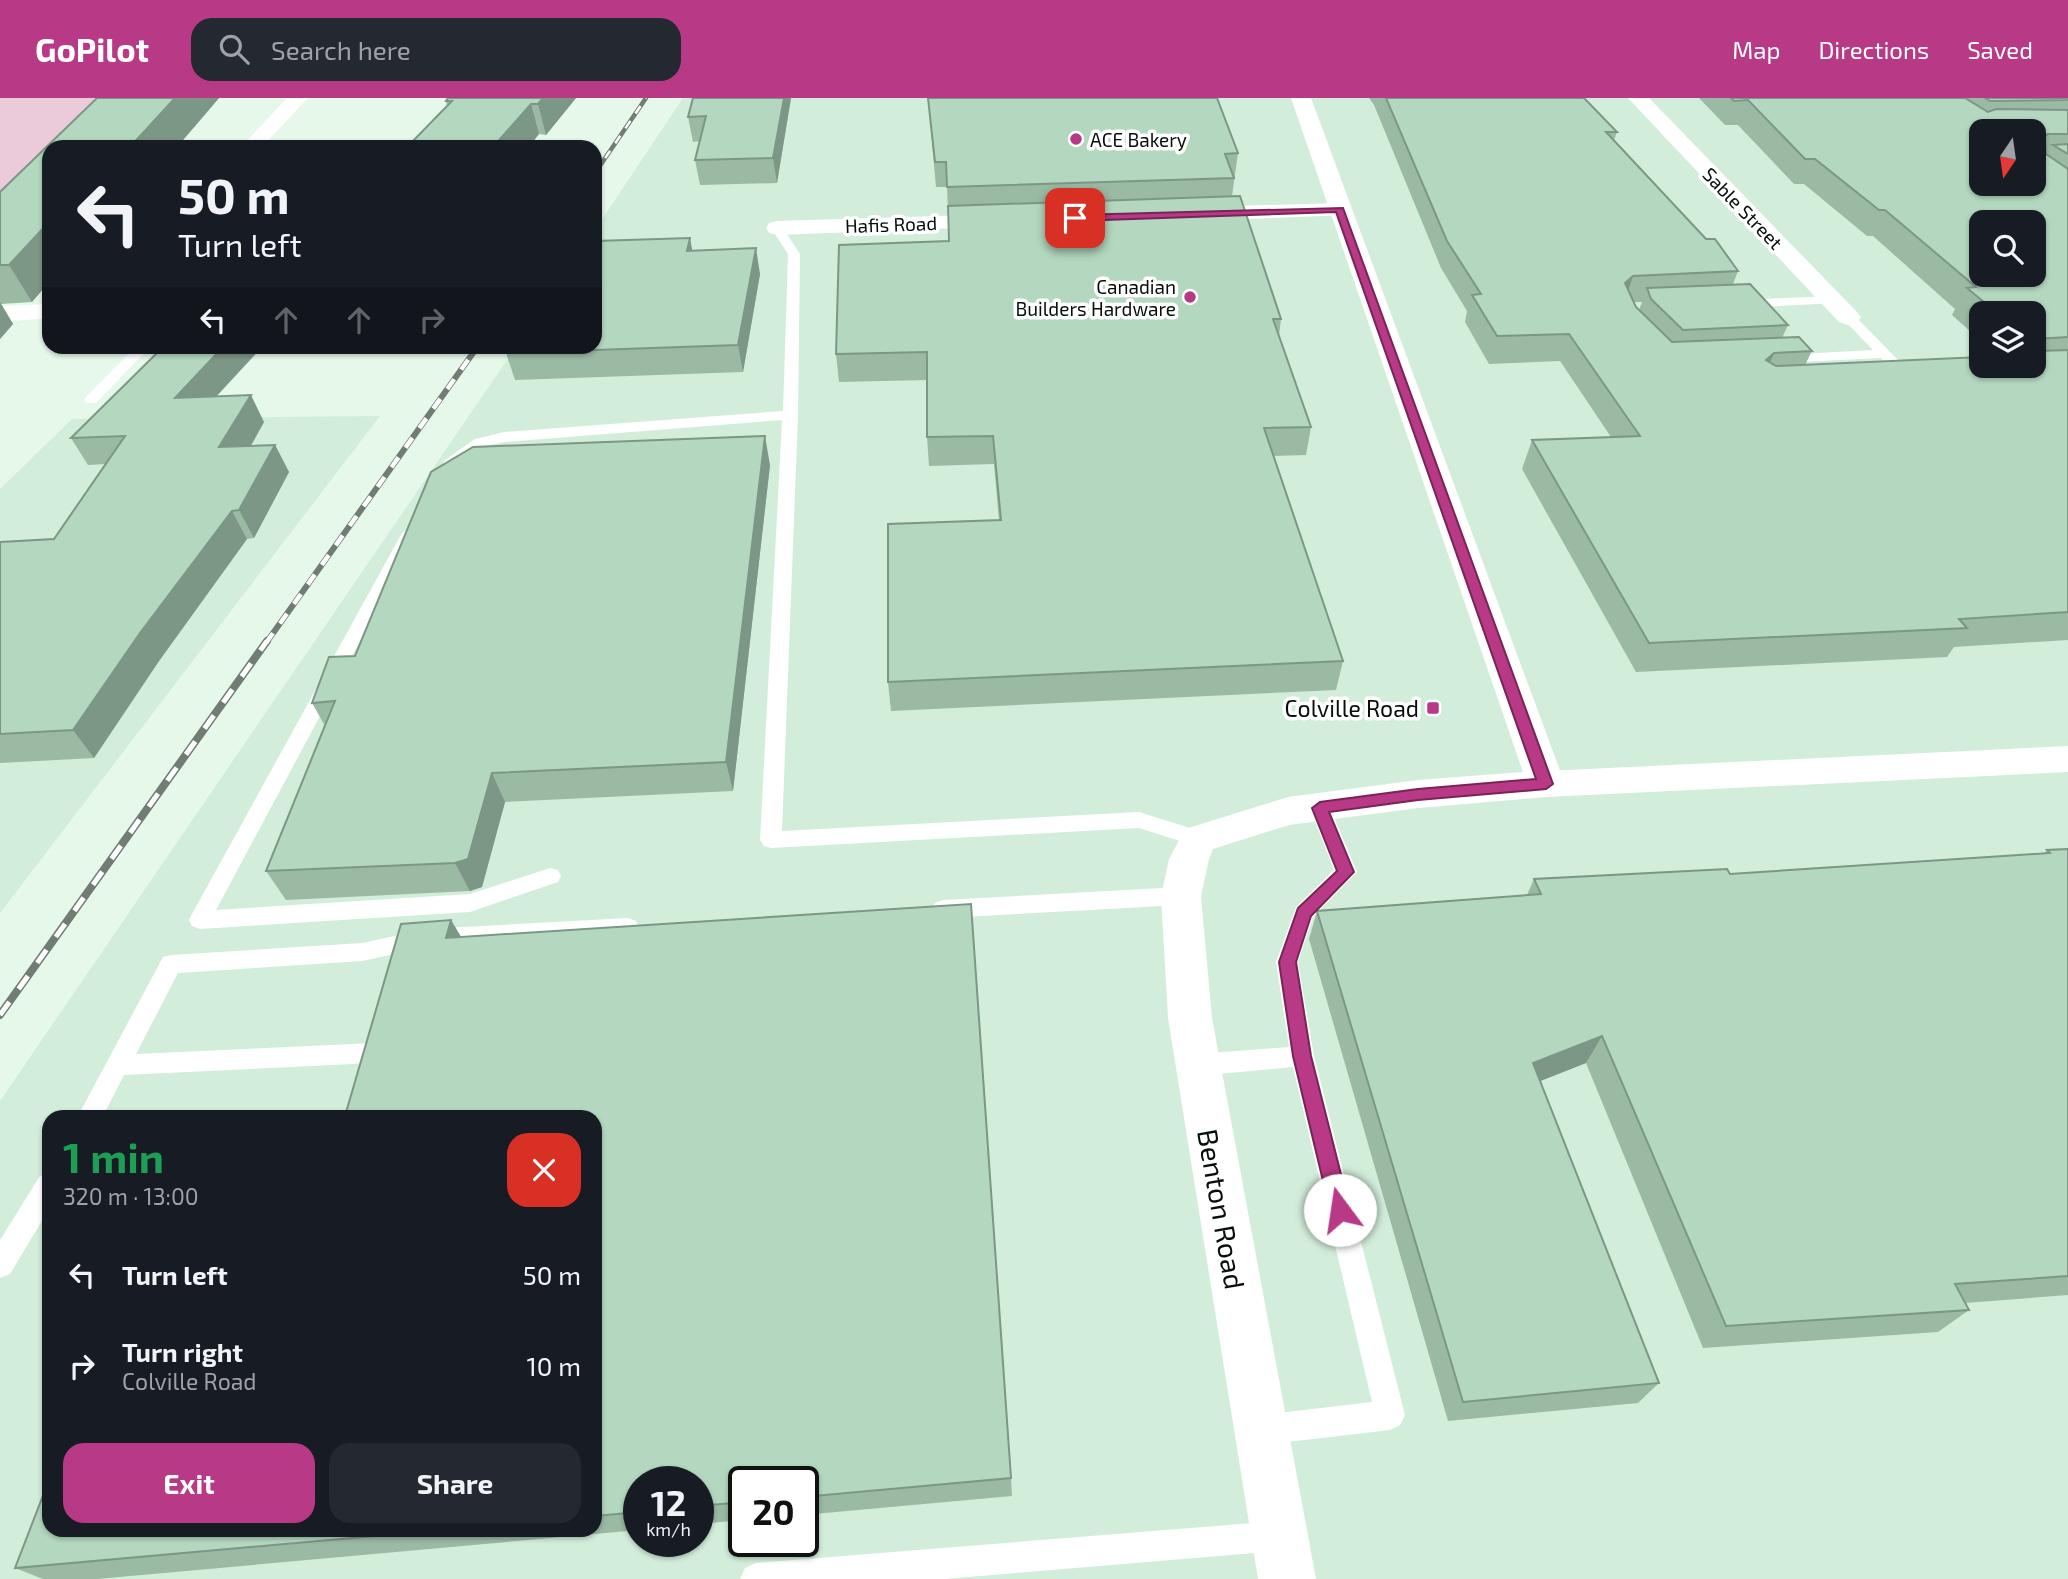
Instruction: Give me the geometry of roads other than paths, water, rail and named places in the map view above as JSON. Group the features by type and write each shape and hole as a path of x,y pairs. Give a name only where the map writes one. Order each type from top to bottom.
{"street":[{"path":"258,140 298,98"},
{"path":"1301,98 1546,784"},
{"name":"Sable Street","path":"1638,98 1848,317"},
{"path":"1168,215 1340,209"},
{"name":"Hafis Road","path":"777,228 1024,220"},
{"path":"0,314 42,311"},
{"path":"1199,839 1288,811 1418,794 1546,784 2068,759"},
{"name":"Benton Road","path":"1199,839 1189,859 1181,896 1190,1018 1283,1557"}],"lane":[{"path":"777,228 794,254 790,415 771,840 1139,820 1199,839"},
{"path":"1721,304 1832,300"},
{"path":"1848,317 1902,370"},
{"path":"91,400 136,354"},
{"path":"1763,359 1886,354"},
{"path":"441,481 454,459 480,442 504,437 790,415"},
{"path":"421,514 201,920 470,903 550,876"},
{"path":"1261,1430 1390,1415 1302,1056 1287,962 1304,913 1346,872 1320,808"},
{"path":"916,911 1181,896"},
{"path":"93,1110 171,964 362,952 427,938 650,925"},
{"path":"117,1065 374,1053"},
{"path":"1197,1065 1302,1056"},
{"path":"0,1265 42,1196"},
{"path":"756,1579 1283,1557"}],"railway":[{"path":"602,163 646,98"},
{"path":"266,643 472,354"},
{"path":"0,1015 267,641"}],"place":[{"name":"ACE Bakery","path":"1076,139"},
{"name":"Canadian Builders Hardware","path":"1190,297"},
{"name":"Colville Road","path":"1433,708"}]}
